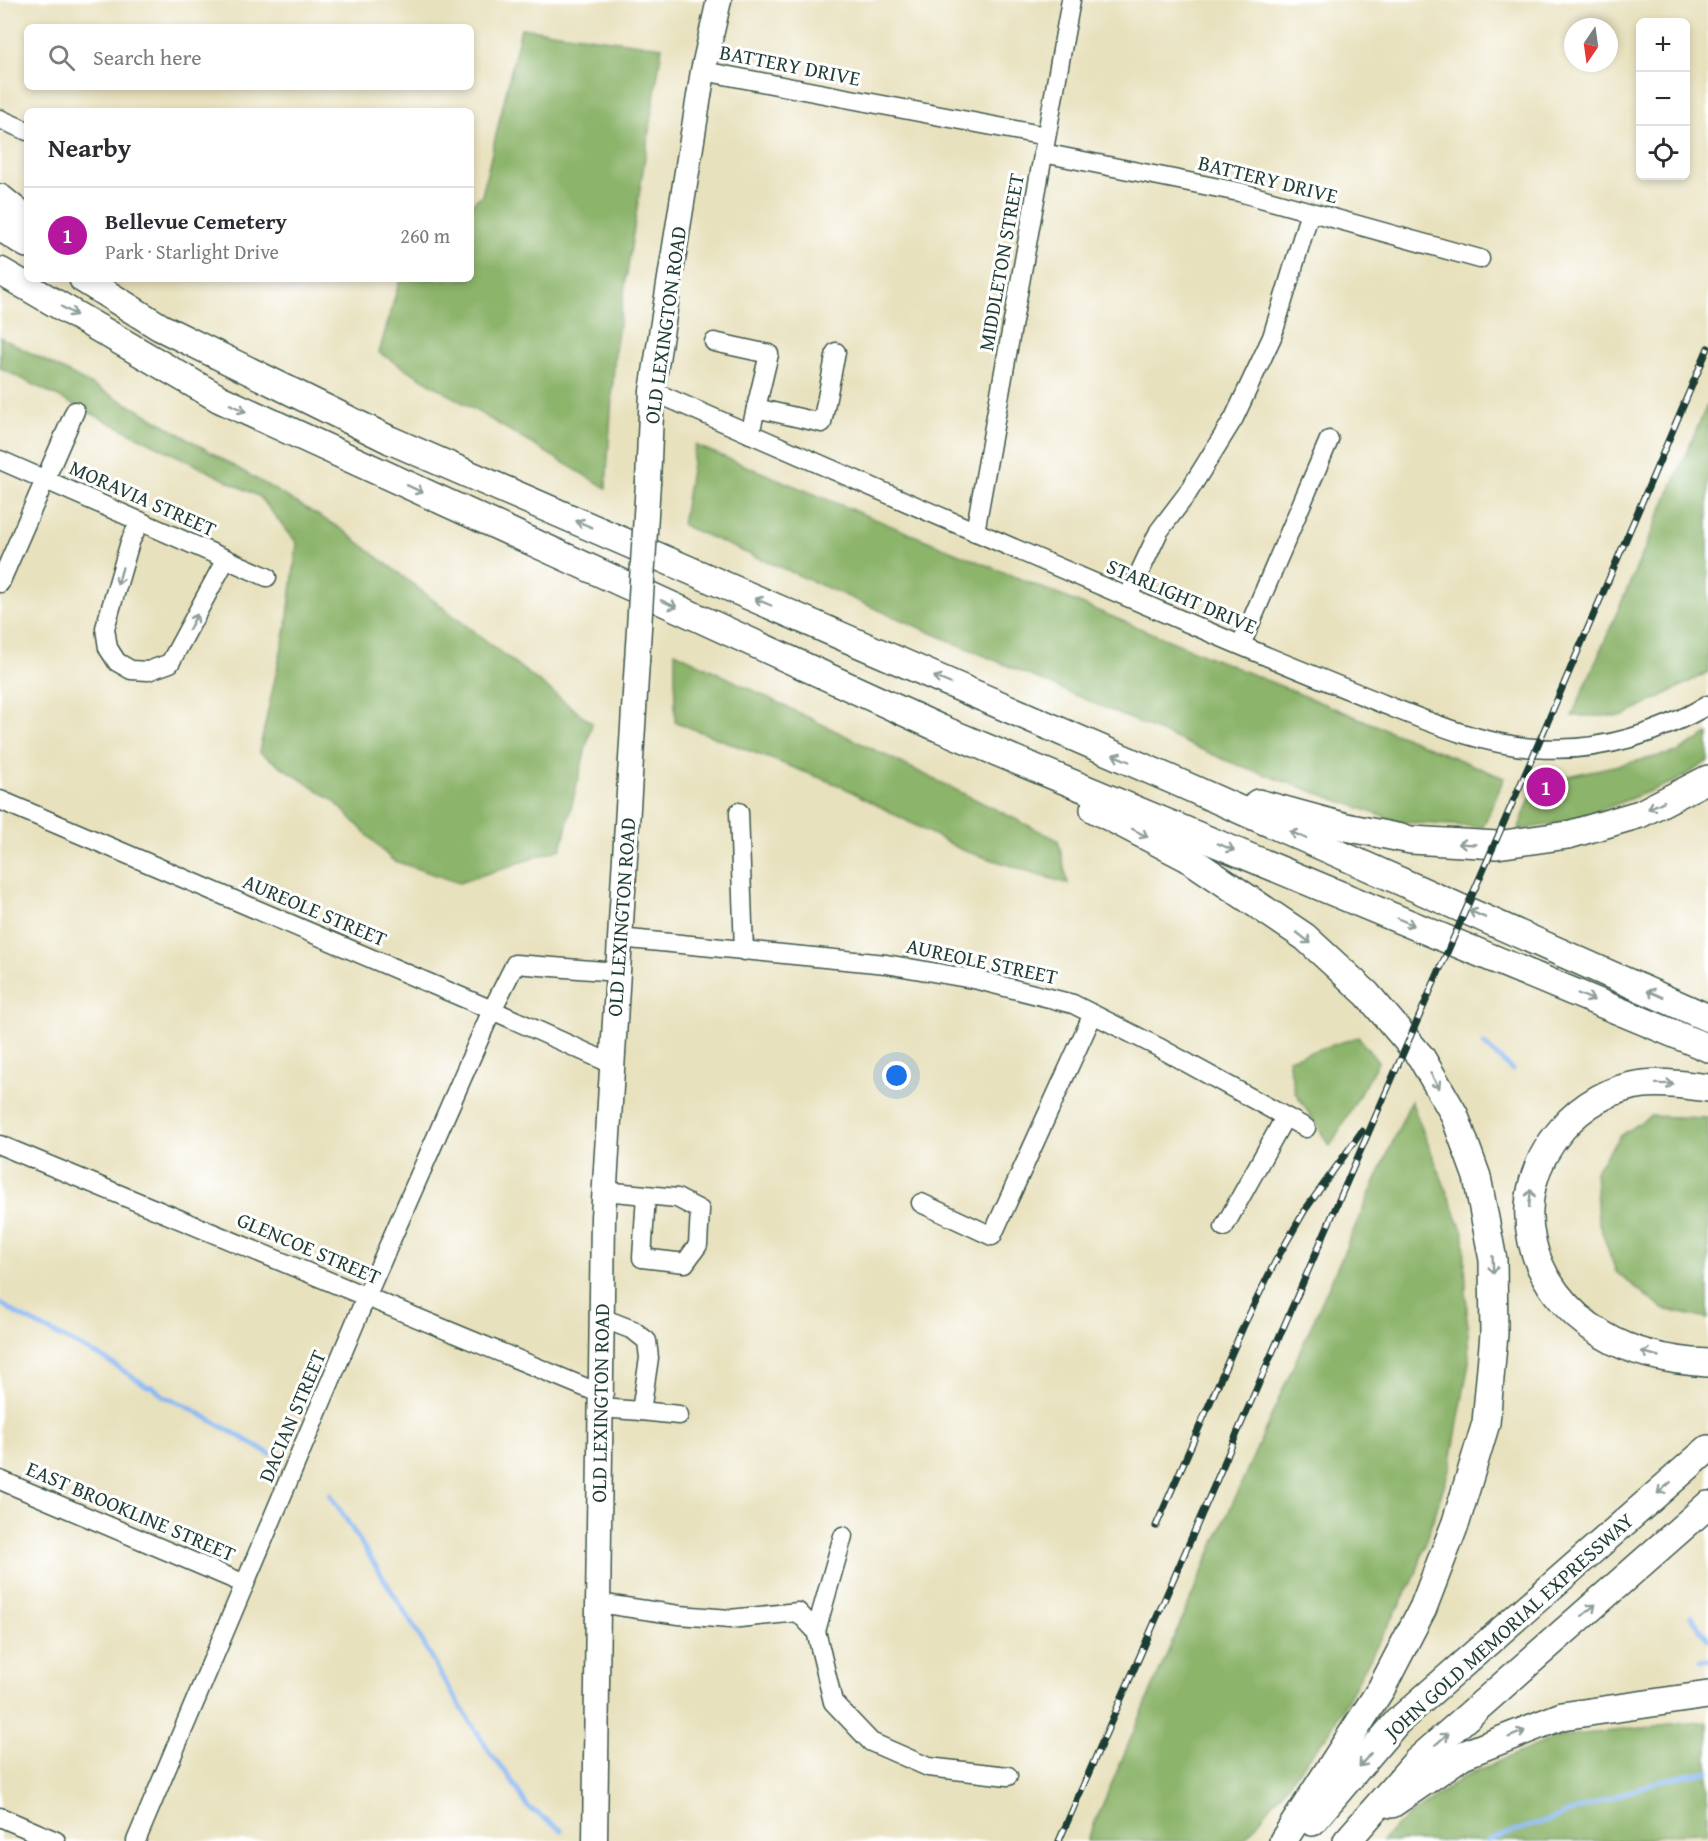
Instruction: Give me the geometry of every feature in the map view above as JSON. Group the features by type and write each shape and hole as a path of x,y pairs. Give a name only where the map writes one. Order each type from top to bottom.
{"highway":[{"path":"0,198 24,218"},
{"path":"0,227 24,242"},
{"path":"0,271 220,399 939,728 1708,1048"},
{"path":"87,282 160,327 390,440 1174,781 1708,1018"},
{"path":"105,282 160,327"},
{"path":"939,728 1188,858 1305,937 1367,994 1421,1057 1454,1114 1477,1178 1493,1260 1494,1334 1486,1423 1456,1522 1423,1608 1381,1689 1283,1841"},
{"path":"1174,781 1346,827 1411,840 1490,845 1568,836 1640,814 1708,779"},
{"path":"1708,1088 1673,1084 1642,1084 1612,1092 1582,1109 1556,1135 1542,1157 1532,1181 1528,1210 1531,1237 1539,1265 1551,1287 1576,1316 1626,1347 1665,1359 1708,1363"},
{"name":"JOHN GOLD MEMORIAL EXPRESSWAY","path":"1297,1841 1397,1722 1708,1449"},
{"name":"JOHN GOLD MEMORIAL EXPRESSWAY","path":"1353,1834 1417,1761 1708,1504"},
{"path":"1353,1834 1463,1755 1562,1716 1708,1695"}],"main road":[{"name":"OLD LEXINGTON ROAD","path":"595,1841 604,1191 638,661 652,391 703,71 719,0"}],"street":[{"name":"MIDDLETON STREET","path":"975,532 1071,0"},
{"name":"BATTERY DRIVE","path":"703,71 1045,145 1239,192 1480,259"},
{"path":"0,119 24,131"},
{"path":"1128,597 1159,531 1187,494 1233,418 1263,357 1272,337 1310,212"},
{"path":"714,342 769,354 750,434"},
{"path":"756,408 822,423 836,352"},
{"name":"STARLIGHT DRIVE","path":"652,391 1241,645 1441,727 1482,740 1536,748 1581,747 1614,742 1646,734 1708,705"},
{"path":"0,583 75,411"},
{"path":"1241,645 1329,440"},
{"name":"MORAVIA STREET","path":"0,460 267,577"},
{"path":"140,521 130,542 105,628 108,648 117,662 131,670 148,671 170,663 226,559"},
{"name":"AUREOLE STREET","path":"0,800 492,1010 612,1064"},
{"path":"739,812 744,951"},
{"name":"AUREOLE STREET","path":"619,938 886,964 966,978 1073,1005 1158,1047 1306,1128"},
{"name":"DACIAN STREET","path":"136,1841 366,1297 492,1010 515,964 617,972"},
{"path":"921,1203 992,1236 1093,1014"},
{"path":"1224,1227 1285,1117"},
{"name":"GLENCOE STREET","path":"0,1145 366,1297 600,1401 641,1411 679,1416"},
{"path":"604,1191 646,1195"},
{"path":"602,1318 633,1330 647,1341 649,1358 641,1411"},
{"name":"EAST BROOKLINE STREET","path":"0,1480 245,1584"},
{"path":"843,1536 816,1631 833,1702 871,1742 928,1767 1008,1776"},
{"path":"598,1603 678,1615 730,1619 798,1612 816,1631"},
{"path":"0,1817 56,1841"}],"green space":[{"path":"521,28 662,47 615,351 606,488 379,353 399,282 474,282 474,202 482,195"},
{"path":"0,337 141,411 343,530 592,723 561,849 459,883 392,860 334,801 259,752 287,624 297,543 260,497 0,368"},
{"path":"1708,403 1708,672 1624,716 1572,716"},
{"path":"695,445 1504,778 1483,827 1399,822 1230,762 682,525"},
{"path":"675,652 1058,840 1068,884 962,850 841,786 675,722"},
{"path":"1708,734 1708,761 1676,781 1575,820 1518,830 1536,783 1678,752"},
{"path":"1358,1037 1378,1062 1330,1146 1295,1092 1288,1059"},
{"path":"1411,1101 1464,1235 1469,1362 1450,1467 1415,1577 1330,1731 1243,1841 1087,1841 1206,1563"},
{"path":"1650,1116 1708,1118 1708,1319 1663,1309 1616,1272 1598,1220 1595,1171 1619,1137"},
{"path":"1708,1721 1708,1833 1666,1834 1641,1841 1382,1841 1396,1826 1465,1776 1556,1737"}],"waterway":[{"path":"1484,1044 1512,1070"},
{"path":"0,1303 20,1316 105,1359 147,1386 153,1387 165,1397 183,1404 270,1454"},
{"path":"330,1494 415,1628 442,1677 492,1756 508,1775 528,1807 561,1830"},
{"path":"1691,1616 1708,1639"},
{"path":"1701,1661 1708,1660"},
{"path":"1487,1841 1662,1780 1708,1771"}],"railway":[{"path":"1059,1841 1536,749 1708,348"},
{"path":"1156,1526 1244,1325 1275,1262 1305,1210 1362,1131"}],"place":[{"name":"Bellevue Cemetery","path":"1546,787"}]}
